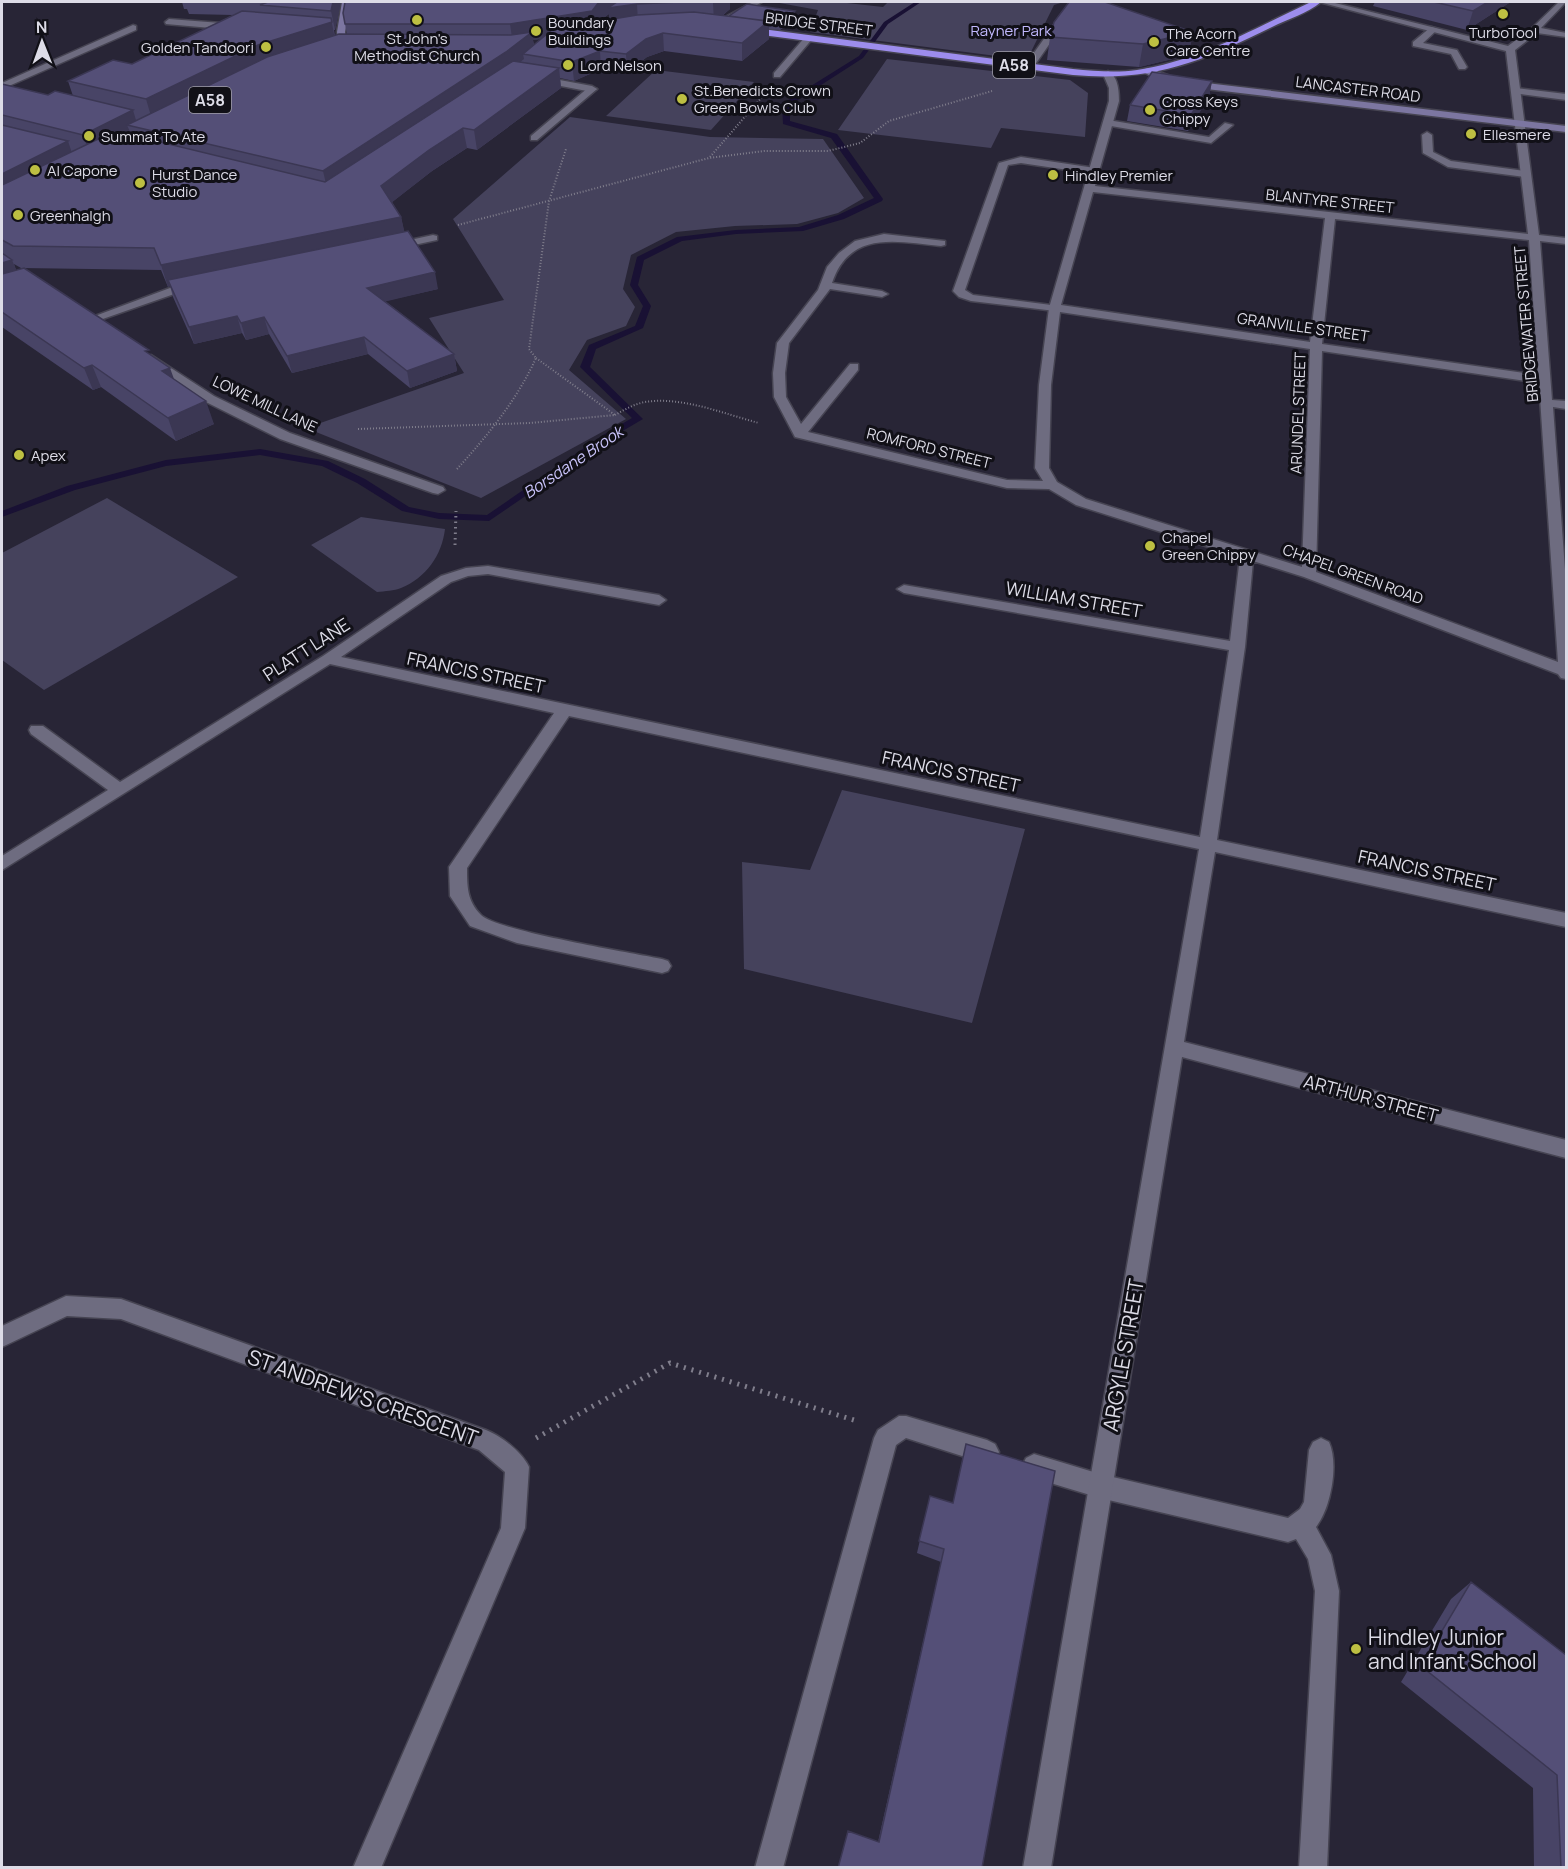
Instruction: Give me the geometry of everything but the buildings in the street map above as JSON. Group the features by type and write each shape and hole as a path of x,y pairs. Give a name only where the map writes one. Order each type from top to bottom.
{"highway":[{"name":"A58","path":"1148,71 1209,52 1317,2"},
{"name":"BRIDGE STREET","path":"734,29 1029,67 1108,75 1148,71"},
{"path":"333,51 355,48"}],"street":[{"path":"343,48 341,36 346,2"},
{"path":"723,21 740,9 758,2"},
{"path":"1029,67 1066,14 1097,2"},
{"path":"1323,2 1510,49 1535,30 1563,2"},
{"path":"169,22 249,28"},
{"path":"4,88 133,28"},
{"path":"1434,29 1416,44 1454,52 1462,67"},
{"path":"1535,30 1566,35"},
{"path":"329,35 341,36"},
{"path":"777,75 809,38"},
{"name":"BRIDGEWATER STREET","path":"1510,49 1534,237 1566,671"},
{"name":"LANCASTER ROAD","path":"1148,71 1164,79 1181,83 1566,129"},
{"path":"1052,485 1042,468 1043,416 1055,308 1114,101 1114,88 1108,75"},
{"path":"524,77 592,89 534,138"},
{"path":"1516,91 1566,97"},
{"path":"1108,123 1211,140 1228,125"},
{"path":"1427,135 1428,153 1448,164 1525,174"},
{"name":"GRANVILLE STREET","path":"1095,171 1021,160 1004,163 959,291 971,297 1545,380"},
{"name":"BLANTYRE STREET","path":"1090,189 1566,241"},
{"name":"ARUNDEL STREET","path":"1309,574 1317,346 1330,217"},
{"path":"854,367 800,434 780,397 779,373 783,343 826,285 831,269 843,255 859,243 884,237 941,243"},
{"path":"377,249 433,238"},
{"path":"92,319 174,290 207,284"},
{"path":"826,285 882,294"},
{"name":"LOWE MILL LANE","path":"142,352 210,399 285,436 438,490"},
{"path":"1548,403 1566,405"},
{"name":"ROMFORD STREET","path":"800,434 1007,484 1052,485"},
{"name":"CHAPEL GREEN ROAD","path":"1052,485 1081,502 1309,574 1566,671"},
{"name":"ARGYLE STREET","path":"1037,1868 1209,843 1237,648 1247,555"},
{"name":"PLATT LANE","path":"2,864 328,659 446,579 466,572 489,570 659,600"},
{"name":"WILLIAM STREET","path":"904,589 1237,648"},
{"name":"FRANCIS STREET","path":"328,659 564,711 1209,843 1566,920"},
{"path":"564,711 458,867 459,896 476,921 518,936 662,966"},
{"path":"37,730 120,790"},
{"name":"ARTHUR STREET","path":"1175,1047 1566,1149"},
{"name":"ST ANDREW'S CRESCENT","path":"2,1337 66,1306 121,1309 486,1441 517,1467 513,1528 367,1868"},
{"path":"769,1868 882,1447 892,1431 899,1427 906,1427 1100,1486 1257,1525 1288,1530 1302,1526 1316,1511 1321,1450"},
{"path":"1302,1526 1319,1555 1327,1591 1313,1868"}],"path":[{"path":"709,158 778,79 777,75"},
{"path":"433,238 461,224 709,158 764,151 828,151 860,143 890,121 998,90"},
{"path":"566,111 571,131 549,201 529,349 536,358 615,415"},
{"path":"438,490 495,425 526,383 536,358"},
{"path":"348,430 495,425 615,415 643,402 687,406 800,434"},
{"path":"456,507 456,529"},
{"path":"504,1456 670,1363 892,1431"}],"green space":[{"name":"Rayner Park","path":"774,2 838,2 883,7 888,2 1064,2 1054,5 1027,60 810,32 818,10"},
{"path":"887,59 1070,80 1088,93 1085,137 1001,128 991,148 838,130"},
{"name":"St.Benedicts Crown Green Bowls Club","path":"656,70 754,82 711,130 606,116"},
{"path":"570,117 710,137 823,139 864,198 838,213 797,224 735,226 676,232 631,255 623,289 635,307 626,326 587,340 569,370 626,419 481,498 306,428 464,373 429,318 504,300 453,219"},
{"path":"107,498 238,577 44,690 2,660 2,553"},
{"path":"361,517 445,529 443,539 431,564 418,578 398,589 377,592 311,545"},
{"path":"842,790 1025,829 972,1023 744,969 742,862 810,870"}],"waterway":[{"name":"Borsdane Brook","path":"2,514 71,488 166,463 260,452 325,463 361,481 406,509 439,516 489,518 606,437 638,419 585,367 592,347 639,328 647,306 634,285 640,259 680,239 736,232 800,229 841,217 879,199 834,136 786,122 786,104 861,57 886,23 918,2"}],"place":[{"name":"TurboTool","path":"1503,14"},
{"name":"St John's Methodist Church","path":"417,20"},
{"name":"Boundary Buildings","path":"536,31"},
{"name":"The Acorn Care Centre","path":"1154,42"},
{"name":"Golden Tandoori","path":"266,47"},
{"name":"Lord Nelson","path":"568,65"},
{"name":"St.Benedicts Crown Green Bowls Club","path":"682,99"},
{"name":"Cross Keys Chippy","path":"1150,110"},
{"name":"Ellesmere","path":"1471,134"},
{"name":"Summat To Ate","path":"89,136"},
{"name":"Al Capone","path":"35,170"},
{"name":"Hindley Premier","path":"1053,175"},
{"name":"Hurst Dance Studio","path":"140,183"},
{"name":"Greenhalgh","path":"18,215"},
{"name":"Apex","path":"19,455"},
{"name":"Chapel Green Chippy","path":"1150,546"},
{"name":"Hindley Junior and Infant School","path":"1356,1649"}]}
